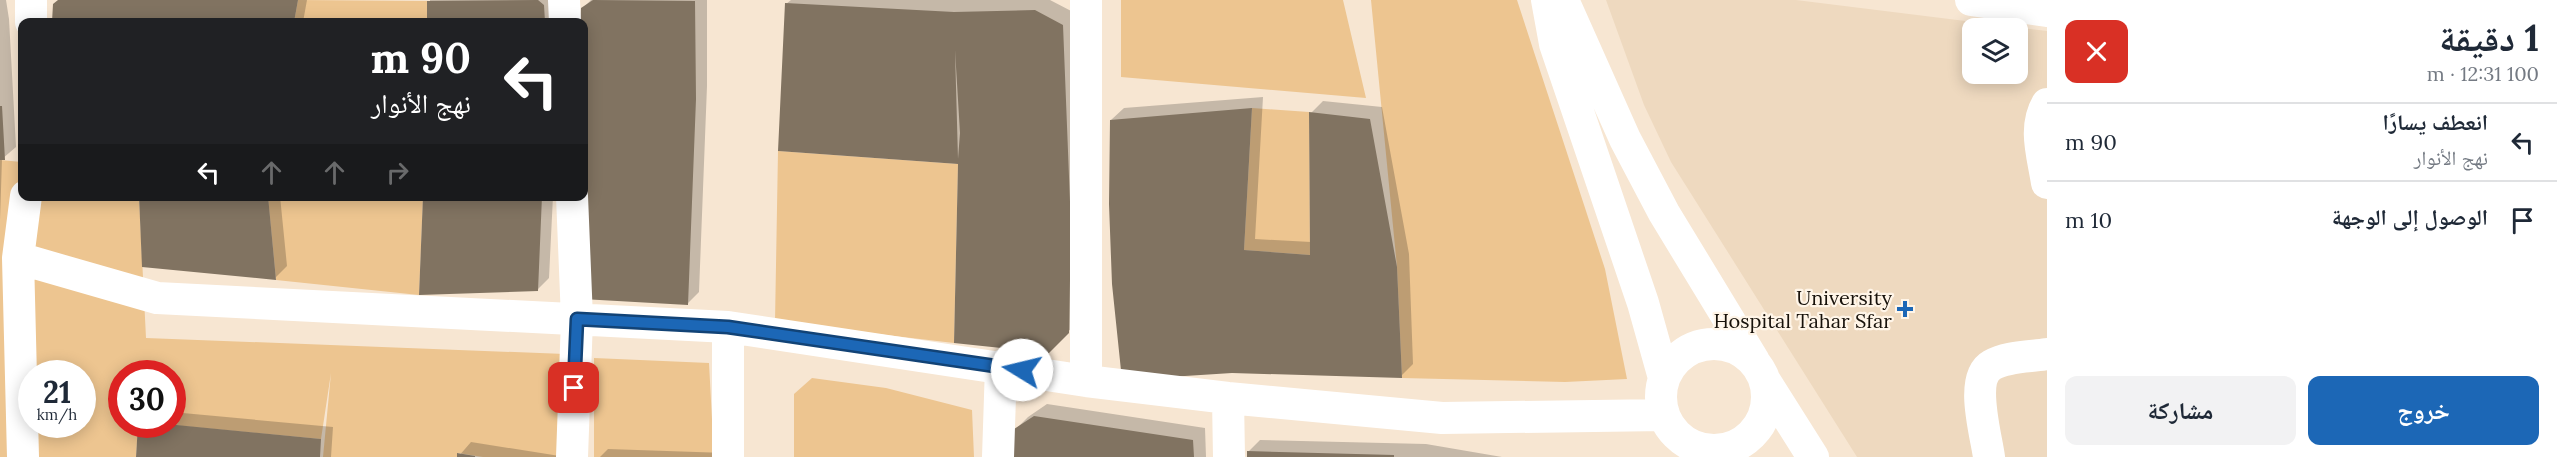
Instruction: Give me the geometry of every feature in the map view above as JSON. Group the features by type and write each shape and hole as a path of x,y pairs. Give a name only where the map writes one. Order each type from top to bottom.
{"street":[{"path":"30,0 31,18"},
{"path":"564,0 565,18"},
{"path":"1086,0 1086,381"},
{"path":"1547,0 1555,44 1644,303 1664,378"},
{"path":"1563,0 1624,139 1664,213 1813,457"},
{"path":"1971,0 2047,11"},
{"path":"2047,104 2040,119 2039,134 2047,183"},
{"path":"23,457 10,354 25,201"},
{"path":"572,201 577,319 572,457"},
{"path":"18,258 157,298 728,327 1001,366 1086,381 1228,398 1442,418 1673,435 1700,448 1723,453 1745,439 1756,442 1767,397 1759,371 1739,350 1722,344 1704,344 1687,351 1673,362 1664,378 1661,390 1673,435"},
{"path":"728,327 728,457"},
{"path":"1989,457 1980,390 1983,374 1994,364 2047,354"},
{"path":"998,457 1001,366"},
{"path":"1228,398 1229,457"}],"shaded area":[{"path":"298,0 427,1 427,18 295,18"},
{"path":"1121,0 1343,0 1366,98 1121,77"},
{"path":"1371,0 1517,0 1605,269 1627,379 1565,382 1402,378 1397,267"},
{"name":"University Hospital Tahar Sfar","path":"1606,0 1796,0 1962,21 1962,84 2028,84 2028,29 2047,31 2047,457 1857,457 1671,162 1644,105"},
{"path":"1252,108 1309,112 1310,255 1244,250"},
{"path":"778,151 958,164 954,343 775,322"},
{"path":"0,160 18,162 18,201 139,201 146,338 565,354 565,457 483,457 458,453 457,457 323,457 331,373 321,439 186,426 186,360 108,360 108,438 137,438 136,457 0,457"},
{"path":"268,201 423,201 419,295 276,280"},
{"path":"594,358 709,363 714,457 594,457"},
{"path":"812,378 886,388 972,410 974,457 794,457 794,394"}],"building":[{"path":"58,0 298,0 295,18 52,18 53,4"},
{"path":"538,0 544,5 545,18 427,18 427,1"},
{"path":"593,0 695,1 696,99 688,305 582,299 583,201 588,201 588,18 580,18 581,8"},
{"path":"785,3 954,12 1035,10 1063,25 1071,227 1069,333 1049,353 954,343 958,164 778,151","holes":["955,50 960,133 958,159"]},
{"path":"0,106 2,106 5,160 0,160"},
{"path":"1252,108 1244,250 1310,255 1309,112 1370,119 1397,267 1402,378 1232,373 1122,380 1112,284 1109,204 1110,120"},
{"path":"139,201 268,201 276,280 142,267"},
{"path":"423,201 542,201 538,291 419,295"},
{"path":"1034,416 1193,440 1194,457 1013,457 1014,429"},
{"path":"186,426 321,439 320,457 136,457 137,438 186,438"},
{"path":"1247,451 1394,455 1394,457 1247,457"},
{"path":"457,453 475,456 475,457 457,457"}],"place":[{"name":"University Hospital Tahar Sfar","path":"1905,309"}],"route":[{"path":"574,388 577,319 728,327 1022,370"}]}
